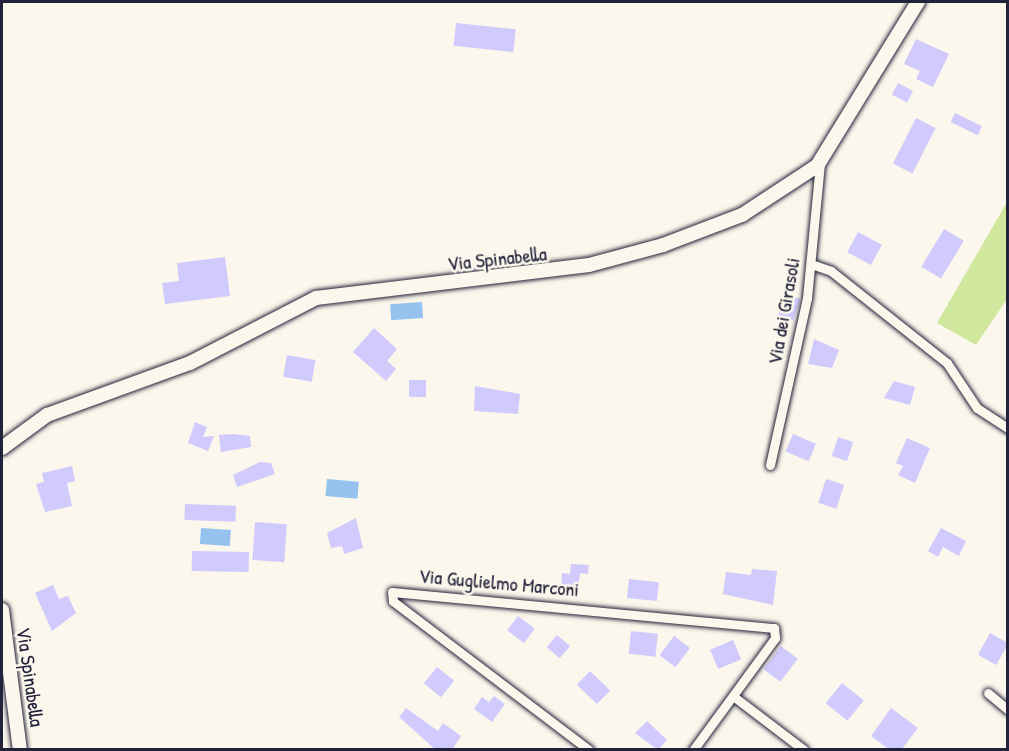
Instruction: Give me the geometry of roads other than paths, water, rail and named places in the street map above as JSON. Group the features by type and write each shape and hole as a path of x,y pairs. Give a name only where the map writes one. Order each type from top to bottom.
{"street":[{"name":"Via Spinabella","path":"2,448 40,418 190,363 316,298 536,274 615,259 742,215 820,163 918,2"},
{"name":"Via dei Girasoli","path":"771,465 811,264 820,163"},
{"path":"811,264 831,271 947,363 977,408 1008,428"},
{"name":"Via Guglielmo Marconi","path":"589,750 393,600 392,592 774,628 776,637 693,750"},
{"name":"Via Spinabella","path":"2,610 20,750"},
{"path":"988,693 1008,710"},
{"path":"733,696 804,750"}],"water":[{"path":"422,302 423,318 391,320 390,304"},
{"path":"327,479 359,482 357,499 326,496"},
{"path":"201,528 231,530 230,546 200,544"}]}
